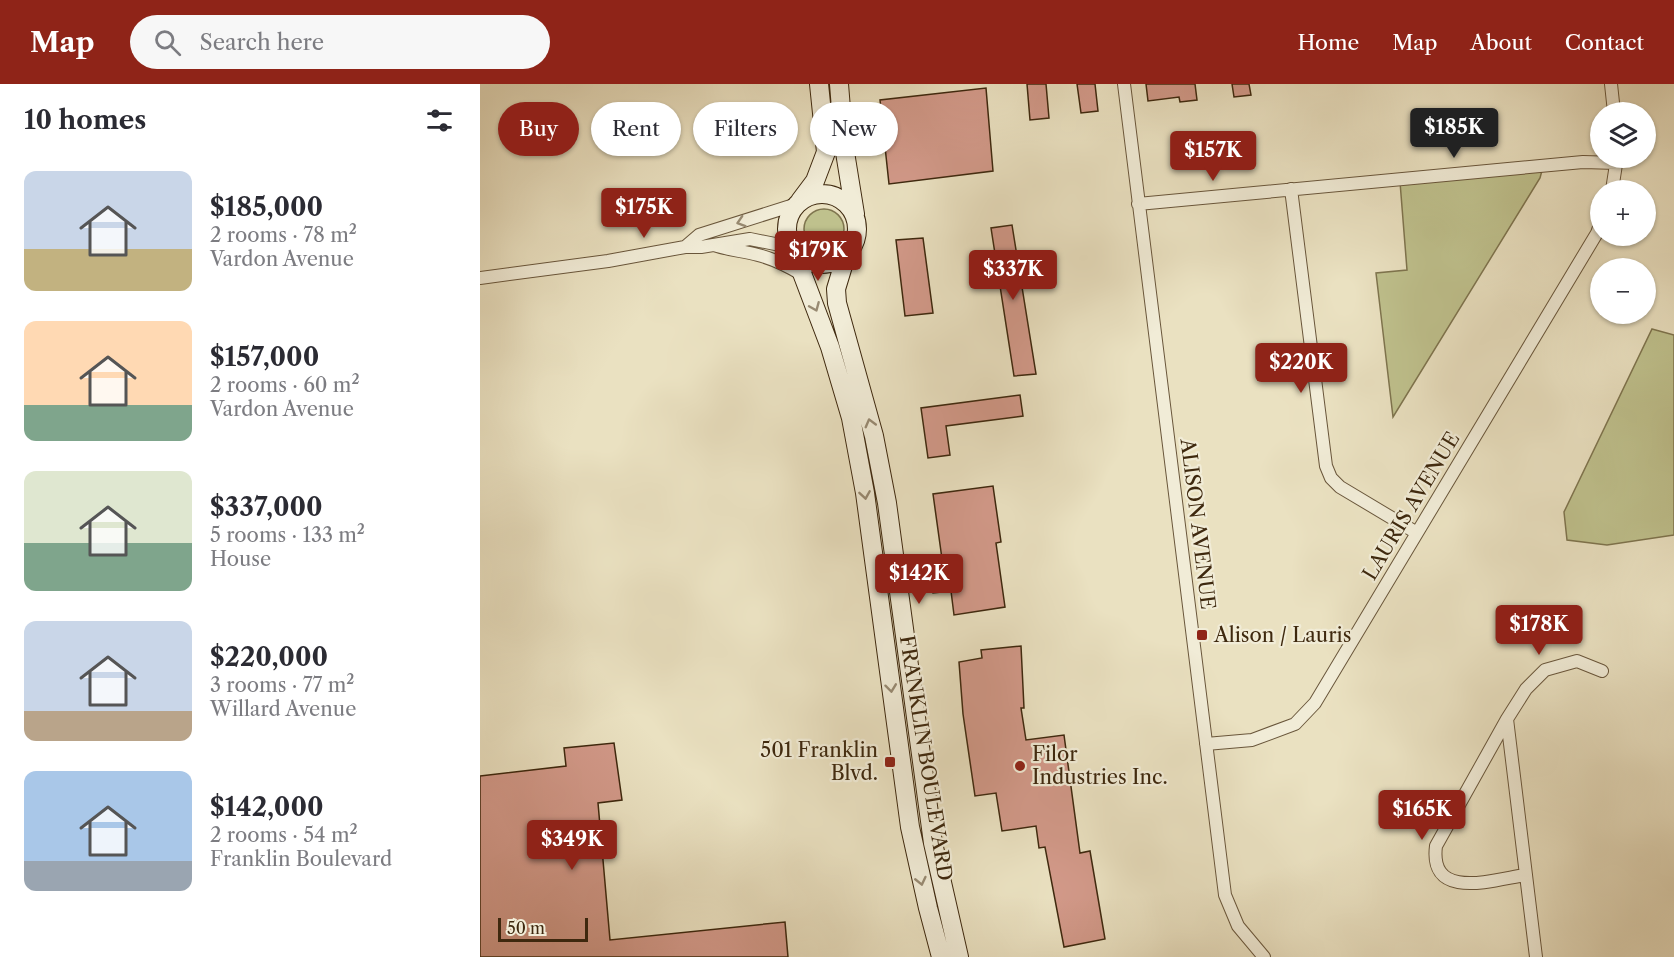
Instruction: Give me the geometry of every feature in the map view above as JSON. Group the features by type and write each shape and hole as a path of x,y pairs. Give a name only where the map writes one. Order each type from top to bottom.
{"main road":[{"path":"819,84 826,152 815,181 798,202 788,222 787,232 793,251 813,263 825,265 846,256 857,237 858,225 844,146 839,84"},
{"path":"798,202 818,194 829,194 840,198 855,214"},
{"name":"FRANKLIN BOULEVARD","path":"793,251 830,347 851,418 865,493 910,827 927,908 941,957"},
{"name":"FRANKLIN BOULEVARD","path":"846,256 836,289 837,303 874,436 888,503 926,800 933,843 959,957"}],"street":[{"name":"ALISON AVENUE","path":"1124,84 1225,895 1238,926 1264,957"},
{"path":"1611,84 1613,102"},
{"path":"1138,204 1590,162"},
{"path":"1291,189 1326,466 1331,478 1340,487 1417,533"},
{"path":"684,247 699,235 798,202"},
{"path":"480,278 608,261 684,247 701,248 750,239 780,245 793,251"},
{"path":"713,245 760,255 782,263 802,275"},
{"name":"LAURIS AVENUE","path":"1206,744 1252,740 1296,724 1315,703 1590,246"},
{"path":"1525,875 1466,884 1459,883 1445,878 1437,869 1436,846 1526,689 1545,670 1577,661 1602,671"},
{"path":"1507,719 1536,957"}],"green space":[{"path":"1544,163 1540,178 1393,417 1376,273 1407,270 1400,182"},
{"path":"824,209 838,215 844,229 838,243 824,249 810,243 804,229 810,215"},
{"path":"1652,329 1674,335 1674,535 1607,545 1567,540 1564,512"}],"building":[{"path":"1027,84 1046,84 1049,118 1030,120"},
{"path":"1077,84 1095,84 1098,111 1081,113"},
{"path":"1146,84 1195,84 1197,100 1180,102 1179,97 1148,101"},
{"path":"1232,84 1249,84 1251,95 1234,97"},
{"path":"986,88 993,171 889,184 886,156 898,156 898,102 880,102 880,100"},
{"path":"1012,225 1036,374 1014,376 991,228"},
{"path":"923,238 933,313 905,316 896,240"},
{"path":"1020,395 1023,416 946,426 950,455 928,458 921,408"},
{"path":"993,486 1001,542 996,543 1005,607 954,615 951,591 933,593 929,568 943,566 933,494"},
{"path":"1021,646 1024,708 1021,708 1026,740 1064,735 1080,853 1090,851 1105,939 1064,947 1045,847 1039,848 1036,826 1002,831 996,793 975,796 963,714 959,662 982,658 981,650"},
{"path":"614,743 622,800 598,803 610,940 785,922 788,957 480,957 480,776 566,766 564,748"}],"place":[{"name":"Alison / Lauris","path":"1202,635"},
{"name":"501 Franklin Blvd.","path":"890,762"},
{"name":"Filor Industries Inc.","path":"1020,766"}]}
